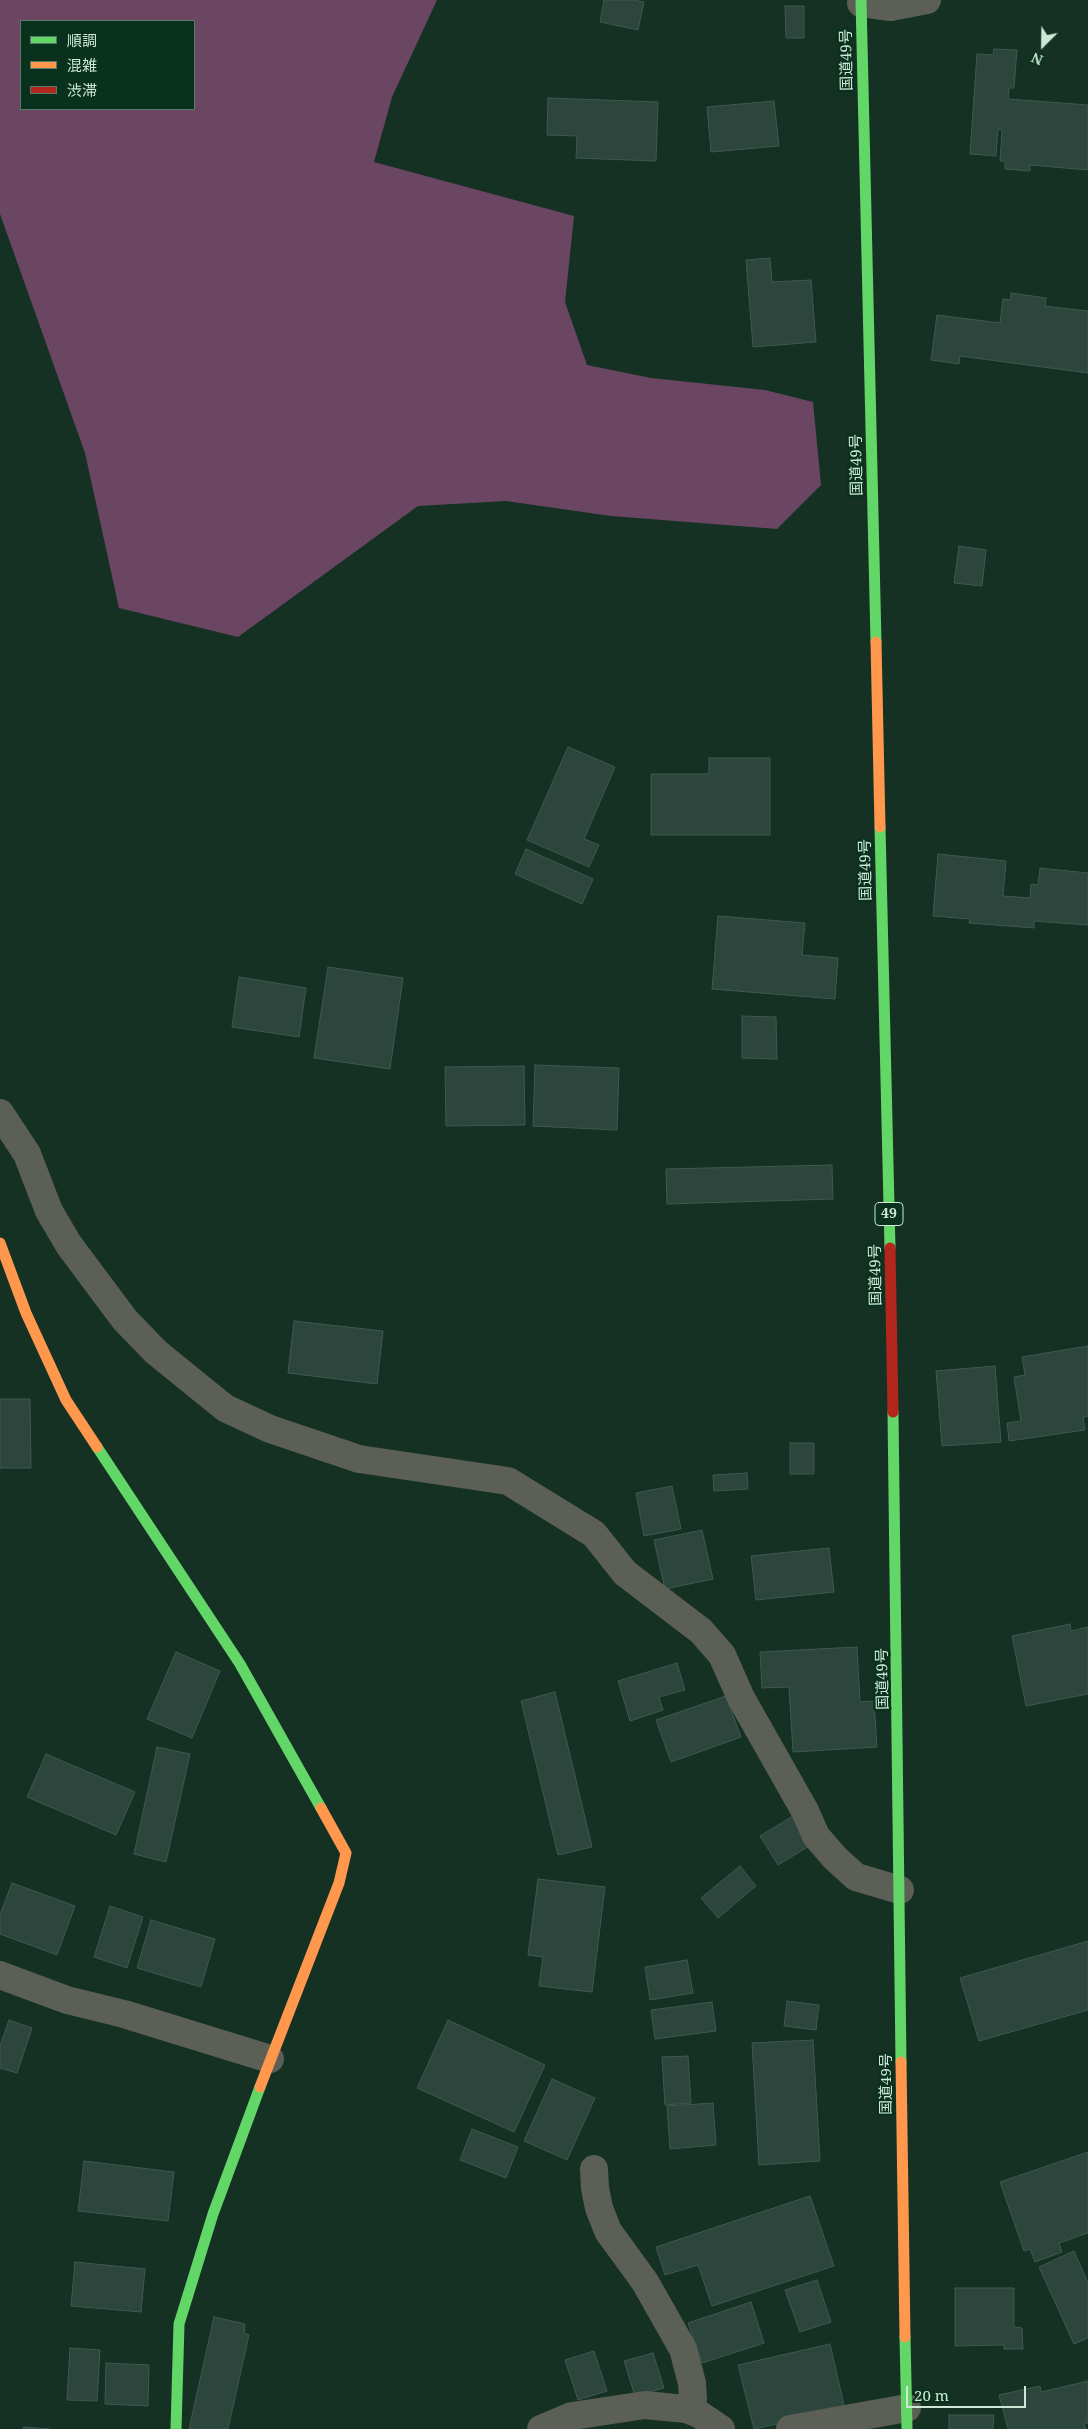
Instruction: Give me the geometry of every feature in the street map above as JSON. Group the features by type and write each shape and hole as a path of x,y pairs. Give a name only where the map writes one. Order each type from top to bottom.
{"main road":[{"name":"国道49号","path":"861,2 898,1567 907,2419"},
{"path":"0,1242 26,1313 66,1400 240,1664 346,1853 339,1883 270,2059 213,2214 179,2324 176,2429"}],"street":[{"path":"861,2 891,7 927,0"},
{"path":"0,1112 27,1154 49,1211 69,1245 125,1320 156,1352 225,1408 270,1429 359,1459 508,1481 594,1534 625,1573 701,1631 722,1655 742,1698 805,1811 816,1836 835,1858 856,1877 900,1890"},
{"path":"0,1975 67,2000 124,2014 270,2059"},
{"path":"594,2169 597,2201 608,2231 645,2282 683,2350 692,2383 693,2399 686,2409"},
{"path":"542,2429 572,2416 645,2405 686,2409 699,2414 720,2429"},
{"path":"790,2429 907,2419"}],"shaded area":[{"path":"0,0 437,0 392,97 374,162 574,216 565,302 587,365 651,378 765,390 813,402 821,485 777,529 611,516 506,501 418,506 238,637 119,608 85,453 0,214"}],"building":[{"path":"604,0 644,2 638,30 600,22"},
{"path":"785,6 804,6 804,38 786,38"},
{"path":"994,49 1017,50 1014,88 1009,88 1008,99 1088,105 1088,170 1030,165 1030,171 1005,169 1005,161 1000,161 1002,130 998,129 996,156 970,154 977,54 993,55"},
{"path":"548,98 658,102 656,161 576,158 577,136 547,135"},
{"path":"774,101 779,146 711,152 707,107"},
{"path":"770,258 772,282 811,280 816,342 753,347 746,260"},
{"path":"1011,293 1046,298 1045,306 1088,311 1088,373 960,356 959,364 931,360 937,315 1000,323 1003,299 1011,300"},
{"path":"959,546 986,550 982,586 954,583"},
{"path":"568,747 615,767 584,839 599,845 589,867 527,840"},
{"path":"709,758 770,758 770,835 651,835 651,774 709,774"},
{"path":"526,849 593,879 582,904 515,874"},
{"path":"938,854 1006,861 1003,896 1030,898 1031,884 1038,885 1040,868 1088,873 1088,925 1034,921 1034,928 969,923 970,919 933,916"},
{"path":"718,916 805,923 802,955 838,958 835,999 712,989"},
{"path":"328,967 403,978 390,1069 314,1058"},
{"path":"239,977 306,988 299,1037 232,1027"},
{"path":"742,1016 776,1017 777,1059 742,1058"},
{"path":"535,1065 619,1068 617,1130 533,1126"},
{"path":"524,1066 525,1125 446,1126 445,1067"},
{"path":"832,1165 833,1199 667,1204 666,1169"},
{"path":"294,1321 383,1331 377,1384 288,1373"},
{"path":"1088,1346 1088,1416 1083,1417 1085,1430 1009,1441 1007,1423 1021,1421 1014,1377 1025,1375 1022,1357"},
{"path":"995,1366 1001,1442 942,1446 936,1371"},
{"path":"0,1399 30,1399 31,1468 0,1468"},
{"path":"790,1443 814,1443 814,1474 790,1474"},
{"path":"747,1473 748,1489 714,1491 713,1475"},
{"path":"672,1486 681,1529 644,1536 636,1493"},
{"path":"702,1530 713,1579 665,1589 654,1540"},
{"path":"829,1548 834,1592 756,1600 751,1556"},
{"path":"1070,1624 1071,1631 1088,1627 1088,1694 1026,1706 1012,1636"},
{"path":"857,1647 860,1702 874,1701 877,1747 793,1752 789,1687 762,1688 760,1652"},
{"path":"176,1652 220,1671 192,1738 147,1719"},
{"path":"677,1663 685,1690 659,1697 663,1710 630,1721 618,1681"},
{"path":"555,1692 592,1847 558,1855 521,1701"},
{"path":"726,1696 741,1737 671,1762 656,1720"},
{"path":"157,1747 190,1754 166,1862 134,1854"},
{"path":"46,1754 135,1792 116,1835 27,1797"},
{"path":"793,1816 811,1845 778,1865 760,1836"},
{"path":"740,1866 756,1886 718,1918 701,1898"},
{"path":"538,1879 605,1887 592,1992 539,1986 543,1957 528,1955"},
{"path":"12,1883 75,1906 57,1955 0,1934 0,1915"},
{"path":"110,1906 143,1917 127,1968 94,1957"},
{"path":"151,1920 215,1939 201,1987 137,1968"},
{"path":"1088,1941 1088,2010 979,2041 960,1978"},
{"path":"687,1960 693,1993 650,2000 645,1967"},
{"path":"787,2001 819,2005 816,2030 784,2026"},
{"path":"712,2002 716,2031 655,2039 651,2010"},
{"path":"9,2020 32,2028 17,2073 0,2068 0,2046"},
{"path":"448,2020 545,2065 514,2132 417,2088"},
{"path":"813,2040 820,2161 759,2165 752,2043"},
{"path":"688,2056 691,2103 665,2105 662,2057"},
{"path":"552,2079 595,2098 567,2160 524,2141"},
{"path":"713,2103 716,2145 670,2149 667,2106"},
{"path":"472,2129 518,2147 506,2178 460,2160"},
{"path":"1088,2152 1088,2233 1059,2243 1062,2252 1035,2262 1030,2249 1024,2251 1000,2182"},
{"path":"84,2161 174,2172 168,2221 78,2211"},
{"path":"810,2196 834,2266 712,2306 698,2265 665,2275 656,2247"},
{"path":"1074,2251 1088,2283 1088,2338 1074,2344 1039,2267"},
{"path":"75,2262 145,2269 141,2312 71,2306"},
{"path":"817,2280 831,2322 800,2332 785,2290"},
{"path":"955,2288 1014,2288 1014,2327 1022,2328 1023,2349 1004,2349 1004,2345 955,2346"},
{"path":"751,2302 764,2343 702,2363 688,2323"},
{"path":"214,2317 245,2324 244,2333 249,2335 228,2429 189,2429"},
{"path":"830,2344 845,2409 754,2429 738,2365"},
{"path":"70,2348 100,2350 97,2401 67,2400"},
{"path":"594,2351 607,2391 578,2400 565,2360"},
{"path":"653,2353 664,2388 635,2396 624,2361"},
{"path":"106,2363 149,2365 148,2406 105,2404"},
{"path":"1088,2381 1088,2423 1084,2424 1086,2429 1008,2429 999,2395 1040,2386 1041,2392"},
{"path":"949,2415 994,2415 993,2429 949,2429"},
{"path":"24,2427 49,2429 23,2429"}],"traffic: fast":[{"path":"861,0 876,642"},
{"path":"880,827 890,1248"},
{"path":"893,1412 901,2062"},
{"path":"97,1447 240,1664 321,1808"},
{"path":"176,2429 179,2324 213,2214 260,2087"},
{"path":"905,2337 907,2429"}],"traffic: slow":[{"path":"876,642 880,827"},
{"path":"0,1243 26,1313 66,1400 97,1447"},
{"path":"260,2087 339,1883 346,1853 321,1808"},
{"path":"901,2062 905,2337"}],"traffic: jam":[{"path":"890,1248 893,1412"}]}
